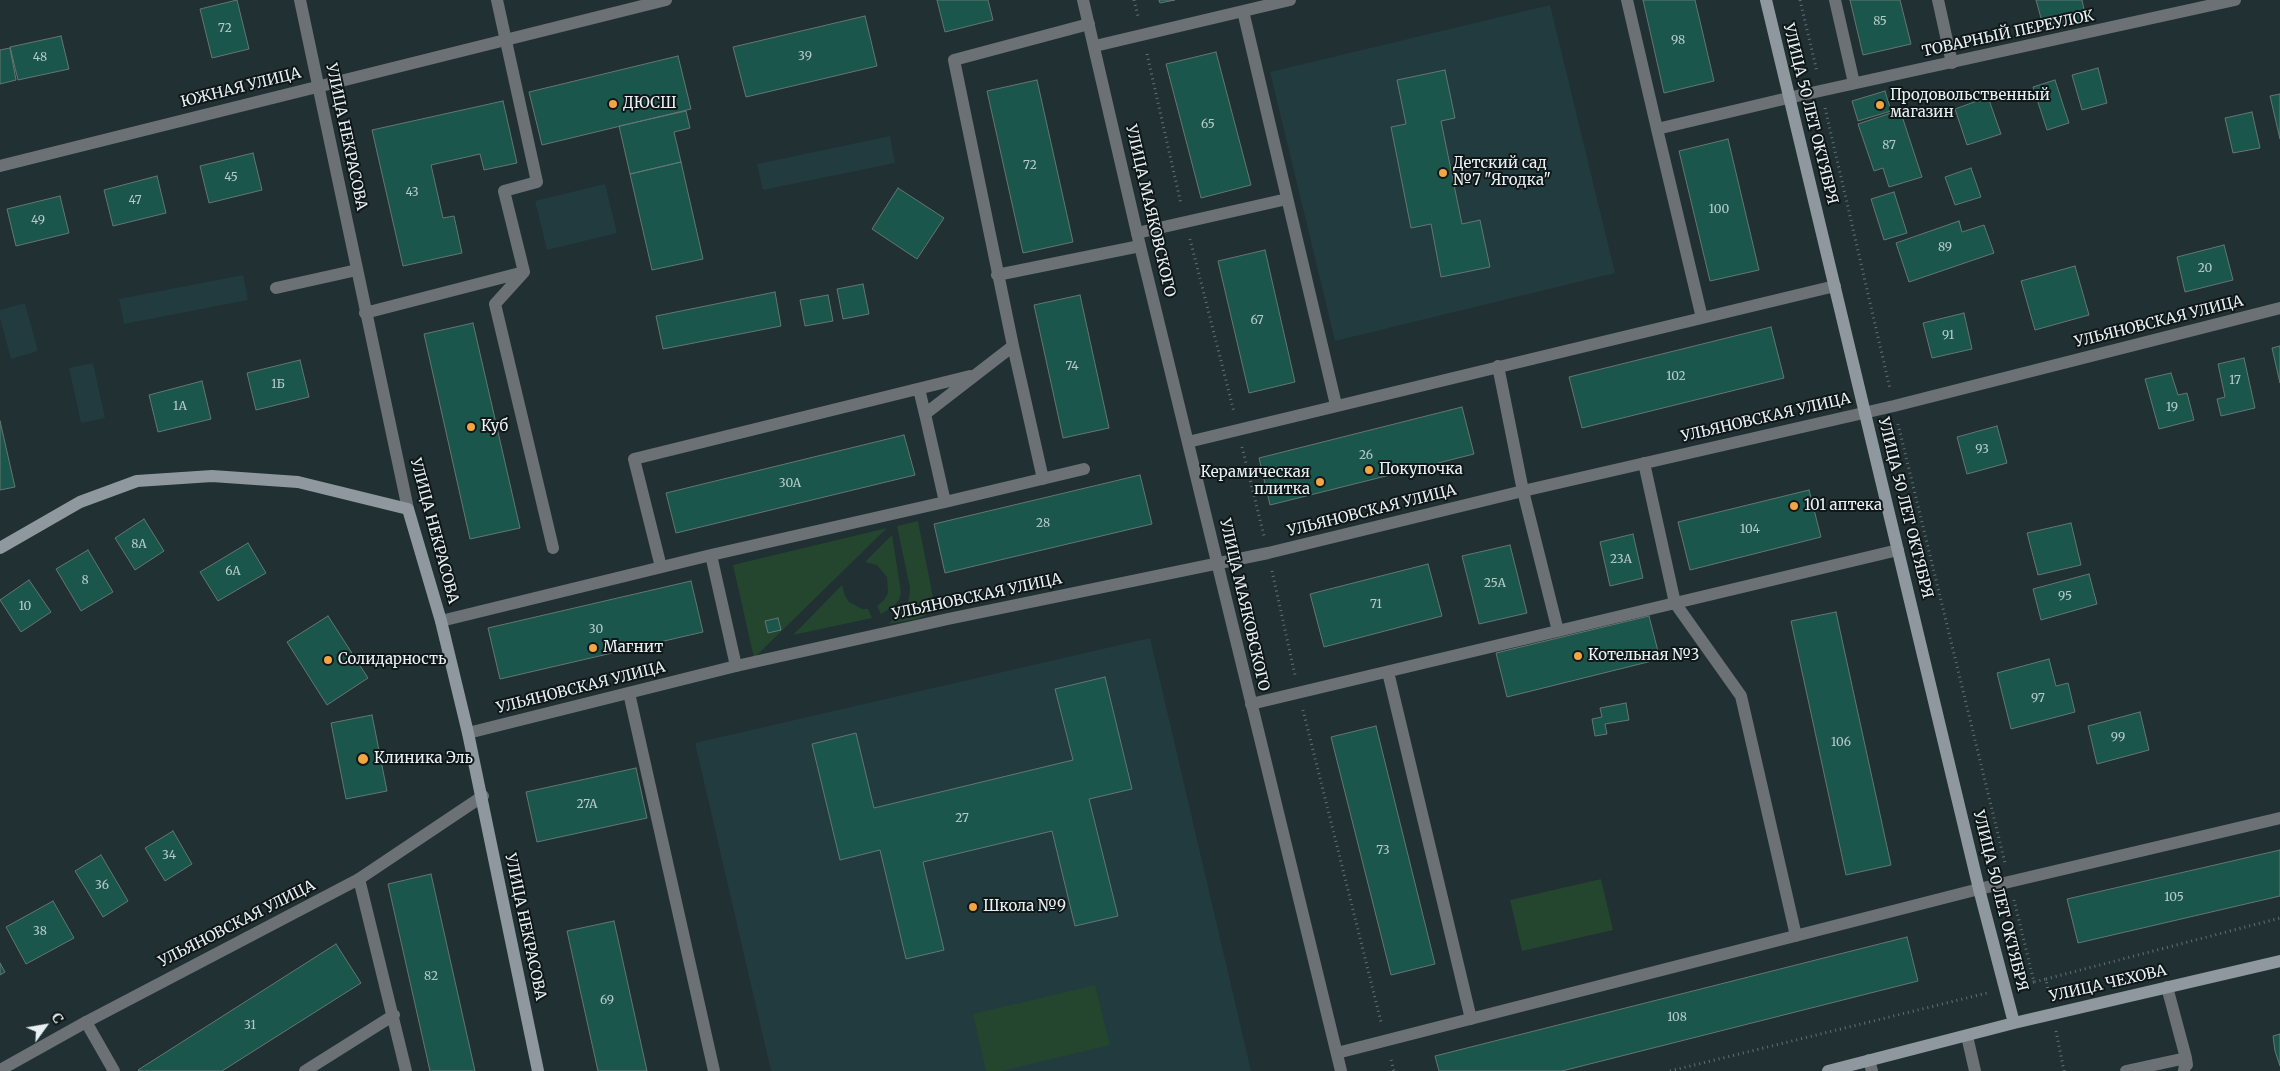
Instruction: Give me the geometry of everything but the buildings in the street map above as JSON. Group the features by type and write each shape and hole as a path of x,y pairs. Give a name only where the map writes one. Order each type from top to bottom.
{"main road":[{"name":"УЛИЦА 50 ЛЕТ ОКТЯБРЯ","path":"1766,0 1979,889 2014,1023"},
{"path":"0,548 80,502 137,481 212,476 298,482 408,509"},
{"name":"УЛИЦА НЕКРАСОВА","path":"408,509 441,621 483,796 538,1071"},
{"name":"УЛИЦА ЧЕХОВА","path":"1828,1071 1871,1066 2014,1023 2280,961"}],"street":[{"name":"УЛИЦА НЕКРАСОВА","path":"300,0 408,509"},
{"path":"497,0 537,182 504,191 524,272"},
{"name":"ЮЖНАЯ УЛИЦА","path":"0,166 505,39 621,5 666,0"},
{"name":"УЛИЦА МАЯКОВСКОГО","path":"1083,0 1216,563 1341,1071"},
{"path":"1095,46 1290,0"},
{"path":"1627,0 1702,318"},
{"path":"1836,0 1854,83"},
{"path":"1938,0 1952,63"},
{"name":"ТОВАРНЫЙ ПЕРЕУЛОК","path":"1657,129 1854,83 2236,0"},
{"path":"1243,11 1336,405"},
{"path":"1043,479 997,275 954,60 1089,24"},
{"path":"1138,233 1287,199"},
{"path":"997,275 1140,246"},
{"path":"276,288 357,270"},
{"path":"365,313 524,272"},
{"path":"524,272 495,304 554,548"},
{"path":"1188,442 1835,286"},
{"name":"УЛЬЯНОВСКАЯ УЛИЦА","path":"468,734 736,666 1216,563 1894,406 2280,308"},
{"path":"925,414 1013,346"},
{"path":"1498,366 1523,491 1558,631"},
{"path":"661,568 634,459 975,374"},
{"path":"919,389 945,502"},
{"path":"1644,463 1675,604 1741,696 1796,936"},
{"path":"441,621 711,555 1084,469"},
{"path":"1251,704 1898,550"},
{"path":"711,555 736,666"},
{"path":"1388,672 1471,1020"},
{"path":"629,693 714,1071"},
{"name":"УЛЬЯНОВСКАЯ УЛИЦА","path":"0,1070 86,1022 359,879 483,796"},
{"path":"1337,1053 1979,889 2280,818"},
{"path":"359,879 394,1015 406,1071"},
{"path":"2126,1071 2186,1067 2167,987"},
{"path":"305,1071 394,1015"},
{"path":"86,1022 114,1071"},
{"path":"1967,1036 1975,1071"}],"path":[{"path":"1800,0 1894,406 2034,982"},
{"path":"1670,1071 2046,979 2280,918"},
{"path":"2046,979 2064,1071"}],"shaded area":[{"name":"Детский сад №7 \"Ягодка\"","path":"1550,5 1615,273 1335,341 1270,72"},
{"path":"890,136 895,163 763,190 757,164"},
{"path":"605,184 617,233 547,250 535,201"},
{"path":"243,275 248,300 124,324 119,299"},
{"path":"25,303 38,351 11,359 0,318 0,310"},
{"path":"93,363 105,418 81,423 69,368"},
{"name":"Школа №9","path":"1150,638 1251,1071 771,1071 695,743"}],"green space":[{"path":"918,521 932,592 931,608 926,615 917,619 888,624 905,609 909,599 910,588 897,526"},
{"path":"887,528 754,658 733,565"},
{"path":"892,535 901,592 899,600 893,607 881,614 877,606 888,593 887,577 877,565 865,562"},
{"path":"842,585 849,602 862,609 868,609 872,618 793,635"},
{"path":"1601,879 1613,930 1522,951 1510,900"},
{"path":"1095,985 1110,1045 1002,1071 986,1071 973,1014"}],"place":[{"name":"ДЮСШ","path":"613,104"},
{"name":"Продовольственный магазин","path":"1880,105"},
{"name":"Детский сад №7 \"Ягодка\"","path":"1443,173"},
{"name":"Куб","path":"471,427"},
{"name":"Покупочка","path":"1369,470"},
{"name":"Керамическая плитка","path":"1320,482"},
{"name":"101 аптека","path":"1794,506"},
{"name":"Магнит","path":"593,648"},
{"name":"Котельная №3","path":"1578,656"},
{"name":"Солидарность","path":"328,660"},
{"name":"Клиника Эль","path":"363,759"},
{"name":"Школа №9","path":"973,907"}]}
